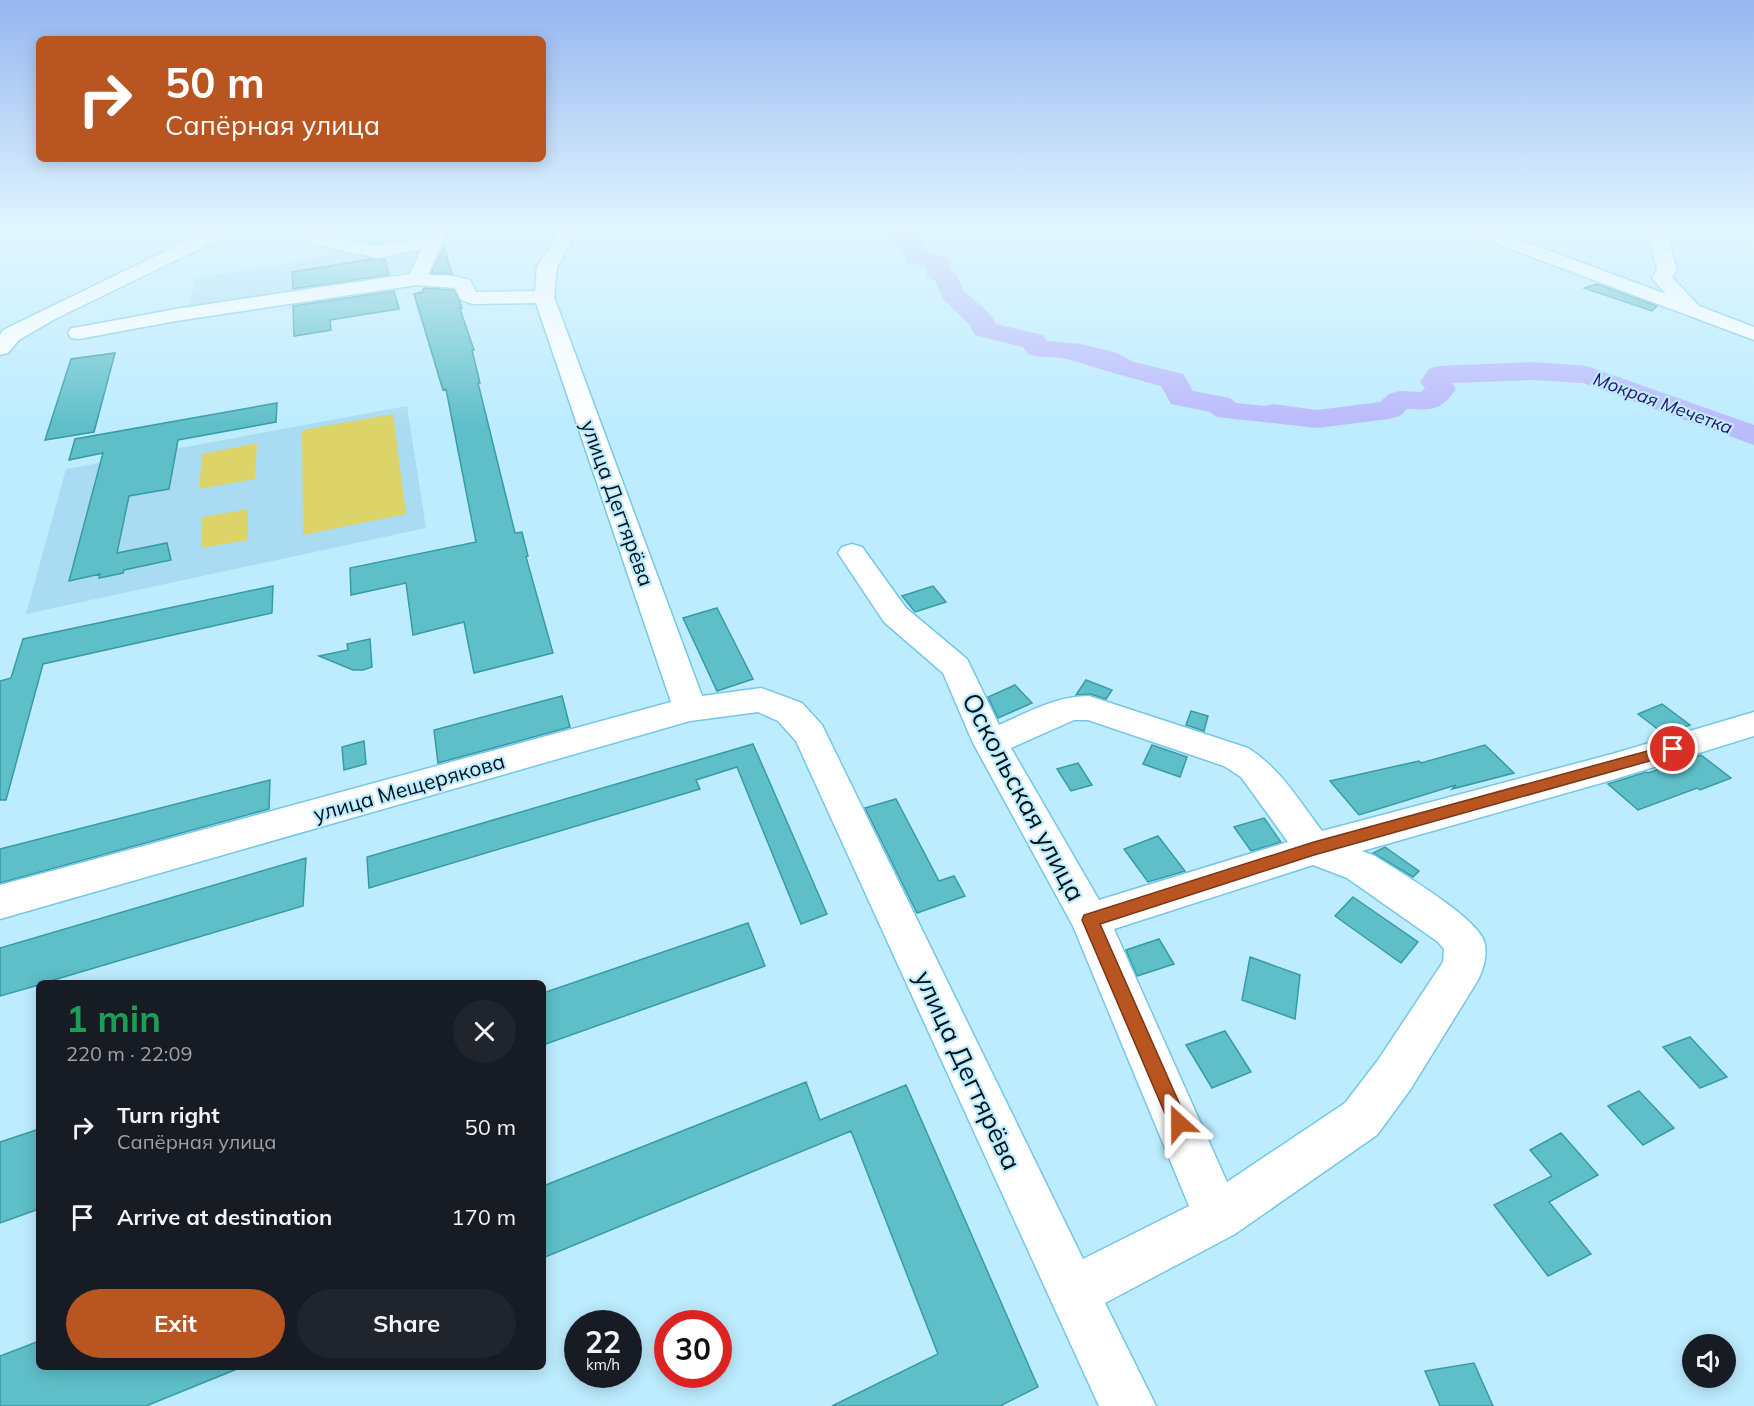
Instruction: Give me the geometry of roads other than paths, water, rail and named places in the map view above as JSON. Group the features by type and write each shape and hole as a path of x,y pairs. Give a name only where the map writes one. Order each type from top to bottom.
{"street":[{"path":"0,348 11,335 90,295"},
{"path":"79,333 176,315 312,295"},
{"path":"467,295 473,298 544,297"},
{"path":"1644,295 1754,334"},
{"path":"1678,295 1697,315"},
{"name":"улица Дегтярёва","path":"544,297 690,709"},
{"name":"Оскольская улица","path":"852,553 896,615 956,667 990,743 1090,920 1218,1217"},
{"name":"улица Мещерякова","path":"0,902 690,709 761,700 790,712 810,734"},
{"path":"990,743 1070,708 1089,708 1236,757 1253,768 1266,783 1314,849 1361,867 1452,930 1465,944 1463,967 1394,1075 1361,1119 1218,1217 1073,1292"},
{"path":"1090,920 1314,849 1612,767 1754,724"},
{"name":"улица Дегтярёва","path":"810,734 1128,1406"}],"waterway":[{"name":"Мокрая Мечетка","path":"953,295 982,321 984,329 1033,341 1039,349 1081,352 1085,356 1107,359 1124,368 1173,380 1181,398 1219,404 1228,411 1265,415 1273,413 1317,419 1389,410 1400,400 1429,401 1441,389 1435,382 1439,375 1534,371 1587,375 1754,436"}]}
